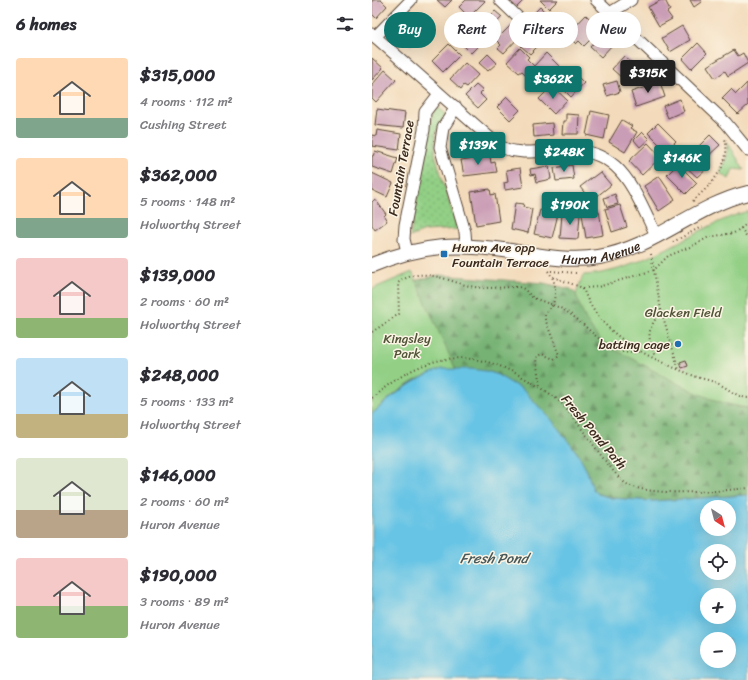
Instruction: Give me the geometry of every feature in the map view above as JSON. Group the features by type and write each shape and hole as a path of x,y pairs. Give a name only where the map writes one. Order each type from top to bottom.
{"street":[{"path":"411,0 374,36 439,94 456,107 495,144 510,151 526,153 576,149 595,154 608,160 619,169 628,180 657,237"},
{"path":"500,0 512,12"},
{"path":"596,0 609,12"},
{"path":"612,12 631,0"},
{"path":"641,42 723,120 741,139 748,150"},
{"name":"Fountain Terrace","path":"407,252 405,229 424,130 424,115 439,94"},
{"path":"456,107 443,128 440,146 465,232 466,246"},
{"name":"Huron Avenue","path":"372,265 407,252 444,246 466,246 557,259 585,259 624,252 657,237 715,204 748,192"}],"path":[{"path":"688,206 712,182 720,170 726,152 724,137"},
{"path":"553,277 583,288 598,287 654,270 668,256 709,237 732,234 748,224"},
{"path":"741,228 747,237"},
{"path":"651,254 661,310 679,370"},
{"path":"540,388 537,356 542,354 554,359 559,355 544,315 553,305 556,290 553,277 548,270"},
{"path":"372,332 398,314 398,283 414,275 446,278 474,287 519,287 524,289 533,298 567,311 599,340 622,353 634,354 642,351"},
{"path":"583,288 586,298 595,312 614,334 629,345 679,370 721,385 736,395 748,398"},
{"path":"655,358 648,336 651,327 661,310"},
{"name":"Fresh Pond Path","path":"372,398 407,371 443,359 464,357 491,362 508,369 540,388 562,404 611,468 625,482 634,487 658,492 748,488"}],"green space":[{"path":"438,108 445,114 436,134 435,154 456,225 459,229 425,231 410,237 431,117 435,109"},
{"path":"727,141 744,170 733,169 729,179 720,173 727,156"},
{"name":"Glacken Field","path":"748,211 748,408 718,401 688,389 608,346 589,325 576,294 583,275 605,272 647,258 707,227"},
{"name":"Kingsley Park","path":"412,272 456,370 432,373 410,383 372,414 372,289"},
{"path":"439,275 543,283 571,289 576,294 585,316 601,340 647,367 703,395 738,407 748,408 748,495 653,501 612,498 598,494 593,489 578,454 551,420 523,390 496,374 486,371 442,369 413,382 372,414 401,284"}],"water":[{"name":"Fresh Pond","path":"442,369 471,369 496,374 523,390 552,420 578,454 587,471 593,489 598,494 612,498 653,501 748,495 748,680 372,680 372,414 388,400 423,377"}],"building":[{"path":"372,0 381,0 387,6 376,18 372,14"},
{"path":"437,0 452,0 445,7"},
{"path":"466,0 485,1 474,12 464,12 459,7"},
{"path":"507,0 524,0 516,8"},
{"path":"540,0 558,0 549,9"},
{"path":"661,0 665,0 670,10 667,12 672,19 659,26 648,7"},
{"path":"690,0 700,0 701,2 694,7"},
{"path":"540,7 545,12 535,12"},
{"path":"586,15 586,44 584,46 579,41 578,42 578,23"},
{"path":"682,26 690,40 670,52 662,38"},
{"path":"509,27 509,48 504,53 498,48 501,48 501,35"},
{"path":"698,43 707,53 691,69 682,59"},
{"path":"445,48 453,48 460,55 443,72 432,61"},
{"path":"466,48 476,48 471,53"},
{"path":"520,48 529,57 527,59 534,66 546,53 559,66 539,87 522,71 519,73 507,62"},
{"path":"523,48 536,48 530,54"},
{"path":"591,48 609,48 601,57"},
{"path":"734,50 738,56 743,53 748,63 728,76 725,71 715,78 707,66"},
{"path":"488,54 497,63 488,71 479,63"},
{"path":"624,56 634,65 622,78 612,69"},
{"path":"372,58 383,68 372,80"},
{"path":"465,63 478,75 467,87 464,85 461,89 450,79"},
{"path":"569,68 584,83 571,97 556,82"},
{"path":"385,70 396,80 376,102 372,98 372,85"},
{"path":"617,81 620,92 607,96 603,85"},
{"path":"660,82 665,97 636,107 631,92"},
{"path":"747,83 748,105 738,114 722,98 731,89 736,94"},
{"path":"476,85 483,91 480,94 486,100 478,108 465,96"},
{"path":"552,86 567,100 554,114 539,99"},
{"path":"507,97 520,110 510,120 497,107"},
{"path":"680,99 684,111 668,118 663,106"},
{"path":"377,109 405,113 403,128 375,125"},
{"path":"591,111 609,115 604,139 586,135"},
{"path":"566,114 579,115 578,134 562,134 563,121 566,121"},
{"path":"622,120 632,126 630,128 637,132 625,152 609,142"},
{"path":"552,123 553,135 534,137 533,125"},
{"path":"658,123 676,141 666,151 648,133"},
{"path":"377,130 401,134 399,150 372,146 372,135 376,136"},
{"path":"642,132 649,139 640,147 634,140"},
{"path":"710,135 720,145 706,158 696,149"},
{"path":"648,143 661,157 642,175 629,161"},
{"path":"375,151 398,158 393,174 372,167 372,156"},
{"path":"692,152 708,167 697,177 682,163"},
{"path":"490,156 491,163 495,162 497,172 464,176 461,160"},
{"path":"678,164 697,183 686,194 667,175"},
{"path":"572,165 574,179 556,181 554,168"},
{"path":"549,166 551,179 537,182 535,174 531,175 530,169"},
{"path":"520,168 523,187 505,190 504,183 508,182 506,170"},
{"path":"600,172 611,185 591,201 580,187"},
{"path":"372,173 393,183 387,197 372,190"},
{"path":"659,176 675,200 659,211 644,186"},
{"path":"490,189 491,195 495,194 499,221 476,225 471,192"},
{"path":"615,194 618,204 607,207 604,198"},
{"path":"375,199 386,214 384,216 387,221 375,230 372,225 372,202"},
{"path":"515,203 524,204 523,207 532,209 528,233 511,229"},
{"path":"620,205 627,227 612,232 605,209"},
{"path":"540,210 558,214 552,238 534,234"},
{"path":"599,211 603,235 586,238 582,214"},
{"path":"562,214 580,215 578,239 560,238"},
{"path":"686,360 688,366 682,368 680,362"}],"place":[{"name":"Huron Ave opp Fountain Terrace","path":"444,254"},
{"name":"batting cage","path":"678,344"}]}
